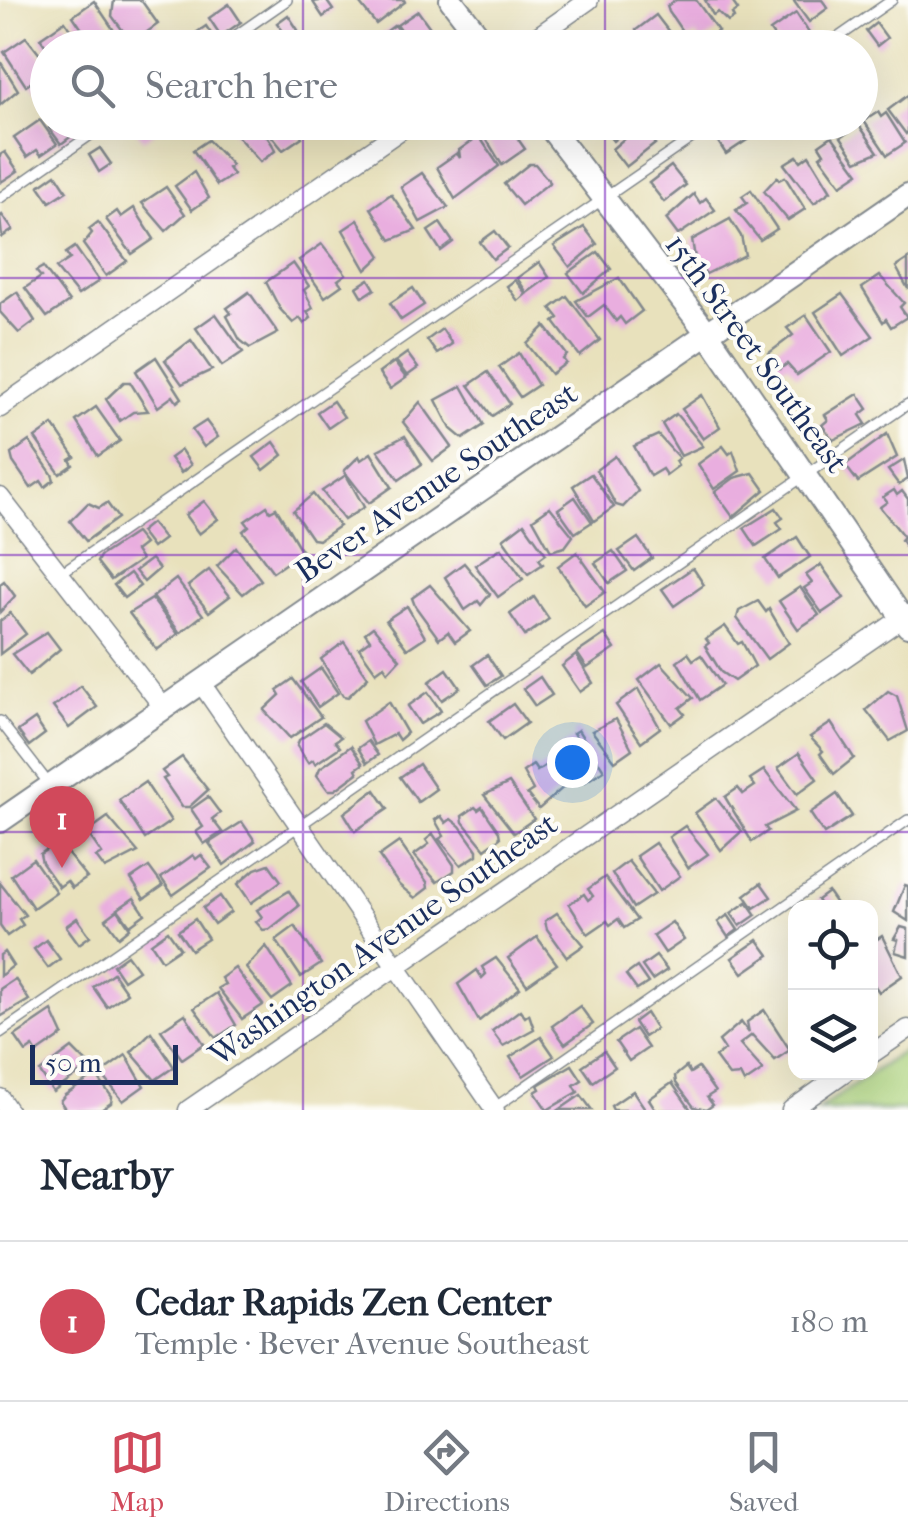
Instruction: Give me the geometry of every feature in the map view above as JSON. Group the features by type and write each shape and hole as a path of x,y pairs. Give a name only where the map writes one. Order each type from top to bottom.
{"street":[{"path":"452,0 474,30"},
{"path":"546,30 589,0"},
{"path":"0,408 386,140"},
{"name":"15th Street Southeast","path":"560,140 708,334 906,619"},
{"name":"Bever Avenue Southeast","path":"0,821 908,195"},
{"path":"0,497 164,708"},
{"name":"Washington Avenue Southeast","path":"188,1110 906,619"},
{"path":"201,683 494,1109"},
{"path":"878,1050 908,1029"},
{"path":"791,1110 834,1080"},
{"path":"0,1098 8,1110"}],"lane":[{"path":"244,30 287,0"},
{"path":"849,30 892,0"},
{"path":"0,198 83,140"},
{"path":"58,575 689,140"},
{"path":"0,1033 908,404"},
{"path":"0,721 51,786"},
{"path":"494,1109 908,820"}],"green space":[{"path":"908,1048 908,1110 818,1110 862,1080 878,1080 878,1069"}],"building":[{"path":"114,0 141,0 158,24 150,30 122,30 112,16"},
{"path":"326,0 333,10 323,17 313,2"},
{"path":"365,0 405,2 376,24 360,4"},
{"path":"676,0 696,0 717,30 681,30 667,6"},
{"path":"705,0 731,0 738,10 728,22 718,12 713,15"},
{"path":"793,0 822,0 828,8 809,22"},
{"path":"94,1 113,29 82,30 73,16"},
{"path":"229,4 241,22 230,30 217,30 209,18"},
{"path":"418,11 432,30 401,30 397,25"},
{"path":"796,13 807,30 771,30"},
{"path":"288,15 298,30 282,30 277,23"},
{"path":"656,15 668,30 636,30"},
{"path":"65,21 71,30 52,30"},
{"path":"876,23 887,38 878,45 878,30 867,30"},
{"path":"26,37 30,42 30,83 26,86 4,52"},
{"path":"0,61 18,90 0,105"},
{"path":"908,95 908,132 906,134 888,110"},
{"path":"878,112 881,117 886,113 905,143 887,155 877,140"},
{"path":"30,127 30,140 54,140 57,144 41,155 37,150 27,157 14,138"},
{"path":"208,140 232,165 228,168 233,175 217,185 193,150"},
{"path":"241,140 269,140 275,151 260,162"},
{"path":"275,140 298,140 283,150"},
{"path":"473,140 482,140 499,166 455,199 437,167 457,153 460,158 459,150"},
{"path":"487,140 519,140 525,149 502,165"},
{"path":"622,140 652,140 655,144 626,167 612,149"},
{"path":"717,140 747,140 726,154"},
{"path":"835,140 859,173 841,185 820,156 824,153 819,145"},
{"path":"843,140 870,140 878,152 857,161"},
{"path":"100,148 111,164 99,172 89,155"},
{"path":"5,152 18,171 1,182 0,155"},
{"path":"809,155 831,191 814,203 784,164 797,156 801,161"},
{"path":"529,164 535,164 550,182 521,205 504,184"},
{"path":"671,166 686,185 664,202 649,183"},
{"path":"194,172 209,198 192,210 175,186"},
{"path":"422,173 448,207 420,222 401,187"},
{"path":"56,174 67,191 50,202 39,186"},
{"path":"777,177 785,177 805,209 788,220 764,191"},
{"path":"166,187 185,214 166,231 142,203"},
{"path":"751,190 777,229 760,240 736,210 747,203 742,196"},
{"path":"391,194 416,230 391,240 371,208"},
{"path":"694,194 700,203 706,198 715,210 678,235 666,219"},
{"path":"134,208 154,239 132,254 106,219 117,211 121,217"},
{"path":"0,217 13,230 2,237"},
{"path":"730,219 741,236 745,255 706,274 695,258 692,240"},
{"path":"358,220 381,256 366,270 343,230"},
{"path":"98,222 127,261 106,276 83,244 92,233 89,229"},
{"path":"440,223 453,242 441,251 428,231"},
{"path":"584,227 597,244 570,267 554,246"},
{"path":"495,231 508,248 493,259 480,242"},
{"path":"322,244 346,274 338,280 342,285 325,297 299,260"},
{"path":"75,247 99,281 78,295 56,268 70,259 66,253"},
{"path":"598,252 611,269 583,293 568,273"},
{"path":"908,259 908,289 896,267"},
{"path":"539,262 549,277 527,293 517,278"},
{"path":"293,263 309,286 304,290 313,308 307,312 311,318 304,324 300,318 293,323 280,309 266,282"},
{"path":"43,267 69,302 47,317 25,288 41,277 36,271"},
{"path":"880,276 904,303 900,307 907,317 891,327 886,319 883,322 862,288"},
{"path":"619,278 642,311 625,324 620,317 616,321 604,305 588,317 576,301"},
{"path":"369,279 375,289 363,297 357,287"},
{"path":"515,280 526,294 518,301 507,286"},
{"path":"413,288 424,305 401,320 390,303"},
{"path":"17,292 35,321 19,333 0,312 0,304"},
{"path":"249,292 278,333 250,348 240,340 227,316 231,313 227,308"},
{"path":"842,294 873,336 843,356 815,312"},
{"path":"567,296 600,340 580,356 554,322 559,318 551,308"},
{"path":"216,314 243,352 222,366 196,328"},
{"path":"806,315 831,352 797,375 787,364 780,369 769,353 793,335 787,328"},
{"path":"545,326 567,355 563,359 566,363 551,374 527,344"},
{"path":"442,329 452,344 437,354 427,340"},
{"path":"191,340 212,370 182,384 165,360"},
{"path":"407,353 418,368 407,376 396,361"},
{"path":"519,353 538,385 520,397 499,367"},
{"path":"156,357 182,398 177,402 173,396 158,407 136,371"},
{"path":"394,362 406,378 390,389 379,373"},
{"path":"488,372 510,404 492,416 469,385"},
{"path":"124,382 130,382 148,411 133,412 120,421 106,399"},
{"path":"462,386 484,425 463,439 451,429 436,400"},
{"path":"858,394 868,409 860,415 866,424 833,440 822,425 828,420 825,415"},
{"path":"702,395 720,427 703,439 682,409"},
{"path":"333,401 344,417 328,428 317,412"},
{"path":"420,402 452,447 433,461 403,422"},
{"path":"96,407 120,441 98,456 76,421"},
{"path":"676,414 703,446 681,456 662,424"},
{"path":"206,421 218,437 204,447 192,430"},
{"path":"53,425 75,457 70,460 73,465 60,474 35,438"},
{"path":"887,434 897,457 858,482 845,465"},
{"path":"658,435 679,458 675,461 678,466 666,475 662,469 650,476 634,446"},
{"path":"405,436 422,464 399,480 378,450"},
{"path":"29,441 52,474 54,480 45,487 41,481 31,488 13,462 11,454"},
{"path":"274,442 283,455 264,470 254,457"},
{"path":"723,446 729,454 733,451 740,471 714,489 698,464"},
{"path":"181,450 191,465 181,473 170,458"},
{"path":"371,453 392,487 369,503 344,471 359,456 361,460"},
{"path":"615,456 638,491 623,507 616,505 596,470"},
{"path":"904,460 908,479 899,485 888,470"},
{"path":"753,473 765,490 733,517 715,492 734,478"},
{"path":"591,474 614,507 594,521 573,486"},
{"path":"346,475 364,507 344,520 322,491"},
{"path":"894,490 897,495 902,491 908,499 908,551 901,540 904,537 880,507 887,502 883,497"},
{"path":"313,494 339,526 319,540 312,539 293,511"},
{"path":"575,497 592,522 575,533 558,509"},
{"path":"204,501 218,519 199,534 185,515"},
{"path":"88,503 99,508 107,503 118,518 86,541 70,521"},
{"path":"267,506 270,511 276,508 302,552 273,572 243,531 249,526 245,521"},
{"path":"550,507 573,536 565,547 551,551 533,519"},
{"path":"776,508 783,518 777,522 782,529 756,546 744,528"},
{"path":"151,523 164,539 152,548 140,532"},
{"path":"524,523 546,554 539,559 543,564 528,574 503,539"},
{"path":"135,533 144,544 135,551 141,560 111,580 97,562 100,556"},
{"path":"797,537 810,557 778,578 765,559"},
{"path":"638,538 652,558 634,571 619,551"},
{"path":"236,547 261,580 243,594 217,566"},
{"path":"501,548 523,579 498,597 475,565"},
{"path":"613,551 627,571 609,583 595,563"},
{"path":"577,552 605,592 585,606 558,566"},
{"path":"151,559 159,569 144,582 135,571"},
{"path":"464,563 490,594 481,605 478,601 465,610 445,577"},
{"path":"821,565 844,598 822,613 804,588 812,583 806,575"},
{"path":"693,568 704,585 674,606 662,589"},
{"path":"209,570 230,596 209,612 188,586"},
{"path":"130,573 140,586 124,598 114,585"},
{"path":"176,579 203,615 180,633 153,597"},
{"path":"4,581 15,596 0,612 0,584"},
{"path":"430,585 470,631 455,642 448,632 439,639 415,606 412,598"},
{"path":"800,587 819,615 798,629 779,601"},
{"path":"534,597 549,619 525,636 510,614"},
{"path":"152,599 178,634 157,650 129,613"},
{"path":"758,601 766,612 769,609 789,643 767,659 737,618 739,611"},
{"path":"407,606 425,637 407,649 386,620"},
{"path":"10,613 26,634 0,654 0,621"},
{"path":"725,626 738,644 742,642 755,666 734,681 721,672 705,646 709,643 706,639"},
{"path":"373,627 400,659 388,672 384,666 376,672 359,648 370,640 365,633"},
{"path":"47,632 60,649 29,675 12,654"},
{"path":"605,634 615,649 587,668 577,653"},
{"path":"344,642 368,677 348,697 343,696 321,659"},
{"path":"688,653 693,660 701,655 722,685 700,700 677,661"},
{"path":"487,655 501,676 487,685 473,665"},
{"path":"576,655 593,683 580,692 562,666"},
{"path":"661,663 693,698 680,708 685,714 671,724 639,680"},
{"path":"321,668 338,693 318,707 301,682"},
{"path":"447,669 460,688 442,700 429,682"},
{"path":"540,677 552,695 535,706 523,689"},
{"path":"293,679 321,717 290,738 264,710 280,695 277,690"},
{"path":"81,686 97,707 69,728 53,707"},
{"path":"638,689 660,728 641,742 616,705"},
{"path":"888,691 897,696 908,731 890,741 866,710"},
{"path":"428,692 441,711 420,724 408,706"},
{"path":"389,702 407,733 399,740 395,734 374,745 362,721"},
{"path":"513,704 527,723 503,740 489,721"},
{"path":"35,719 45,734 29,746 18,731"},
{"path":"616,719 632,749 615,761 592,731"},
{"path":"324,723 341,737 335,741 340,747 315,764 313,760 308,763 297,746 299,740"},
{"path":"831,723 854,758 834,774 820,754 823,751 810,737"},
{"path":"578,730 604,770 585,782 559,749 576,737 573,733"},
{"path":"368,741 378,755 367,763 358,748"},
{"path":"351,746 363,764 356,769 358,773 335,790 328,790 317,775 320,768"},
{"path":"799,753 817,779 797,794 778,768"},
{"path":"182,757 208,790 189,807 182,807 163,779 167,777 162,771"},
{"path":"419,764 436,789 418,802 400,777"},
{"path":"533,765 537,771 546,765 566,785 539,809 527,794 533,790 523,772"},
{"path":"764,770 796,811 765,827 768,831 752,842 725,797 738,788 743,794 755,786 750,779"},
{"path":"145,782 171,821 145,839 119,800"},
{"path":"509,783 534,819 514,833 484,795"},
{"path":"375,790 388,809 355,831 344,813"},
{"path":"837,794 852,816 824,834 810,813"},
{"path":"208,797 220,813 212,819 222,832 204,844 196,832 203,827 191,809"},
{"path":"716,798 742,831 721,850 695,813"},
{"path":"482,807 499,832 500,838 485,849 463,822 462,816"},
{"path":"441,816 446,823 451,819 460,826 477,855 461,865 439,839 444,836 435,820"},
{"path":"108,817 138,852 105,869 96,857 102,854 87,832"},
{"path":"242,822 255,841 224,865 209,843"},
{"path":"685,826 708,854 688,868 669,837"},
{"path":"433,834 454,865 454,871 437,882 414,855 429,844 426,840"},
{"path":"58,842 87,878 72,888 67,881 59,887 42,863 40,854"},
{"path":"399,842 427,882 428,888 415,898 399,885 379,856"},
{"path":"655,843 680,876 659,891 636,856"},
{"path":"193,855 196,859 201,855 211,868 173,895 161,878"},
{"path":"33,859 56,892 33,908 11,875"},
{"path":"628,861 654,894 633,908 612,873"},
{"path":"269,864 281,881 251,903 238,884 255,869"},
{"path":"149,867 163,886 144,899 131,879"},
{"path":"605,877 637,920 624,928 618,919 610,925 607,921 588,934 569,904 584,894 588,900 593,896 588,889"},
{"path":"0,883 25,915 19,919 23,925 7,936 0,926"},
{"path":"761,883 771,897 754,908 745,895"},
{"path":"905,885 908,886 908,921 894,912"},
{"path":"289,891 299,906 270,929 263,930 256,922 262,917 257,910"},
{"path":"828,892 834,900 817,900"},
{"path":"220,896 231,912 214,924 203,908"},
{"path":"134,898 145,914 130,925 118,909"},
{"path":"747,902 756,915 740,926 731,913"},
{"path":"118,910 130,928 119,937 106,919"},
{"path":"557,913 584,945 567,957 545,921"},
{"path":"728,915 738,930 728,937 718,922"},
{"path":"77,918 90,936 79,944 66,926"},
{"path":"195,919 208,939 191,950 178,931"},
{"path":"672,922 684,940 665,953 653,935"},
{"path":"295,926 321,964 301,977 276,940"},
{"path":"901,927 908,929 908,956 895,952 898,940 894,939"},
{"path":"168,931 180,948 162,960 151,943"},
{"path":"882,936 902,976 879,992 878,991 878,939"},
{"path":"537,937 557,964 527,985 508,958"},
{"path":"46,940 60,959 48,968 34,949"},
{"path":"758,940 769,955 743,973 732,958"},
{"path":"266,946 292,986 272,1000 246,968"},
{"path":"4,952 13,966 0,976 0,955"},
{"path":"127,955 138,970 123,980 113,965"},
{"path":"656,956 667,970 652,980 642,966"},
{"path":"496,958 520,988 479,1021 458,984 477,970 482,978 486,974 482,967"},
{"path":"637,967 648,983 637,990 626,975"},
{"path":"235,968 263,1005 242,1019 218,988 225,984 221,978"},
{"path":"113,973 127,993 107,1007 93,987"},
{"path":"15,979 29,1000 0,1017 0,989"},
{"path":"217,993 236,1025 216,1038 194,1008"},
{"path":"580,1006 593,1024 565,1044 552,1026"},
{"path":"520,1010 525,1017 529,1014 534,1029 503,1046 492,1031"},
{"path":"764,1010 788,1051 775,1060 752,1035 740,1044 763,1070 744,1083 740,1075 729,1076 715,1057 725,1050 719,1041 741,1022 749,1033 747,1022"},
{"path":"52,1011 63,1035 37,1053 33,1047 26,1052 15,1036"},
{"path":"646,1013 656,1029 644,1037 634,1022"},
{"path":"185,1014 204,1044 182,1059 161,1030"},
{"path":"635,1029 648,1048 629,1061 616,1042"},
{"path":"151,1032 174,1067 155,1080 131,1052"},
{"path":"541,1037 554,1056 523,1076 510,1057"},
{"path":"72,1048 90,1066 53,1092 40,1072"},
{"path":"604,1051 615,1067 593,1082 582,1066"},
{"path":"126,1055 144,1086 123,1101 101,1073"},
{"path":"572,1065 582,1080 574,1085 578,1092 547,1110 535,1092 540,1089 538,1085"},
{"path":"686,1067 690,1073 698,1068 715,1092 707,1097 713,1105 706,1110 694,1107 676,1083 675,1076"},
{"path":"96,1075 112,1097 111,1103 101,1110 66,1110 60,1101 65,1095"},
{"path":"672,1083 691,1110 656,1110 649,1099"},
{"path":"633,1091 646,1110 613,1110 611,1106"},
{"path":"581,1095 592,1110 559,1110"}],"place":[{"name":"Cedar Rapids Zen Center","path":"62,868"}]}
